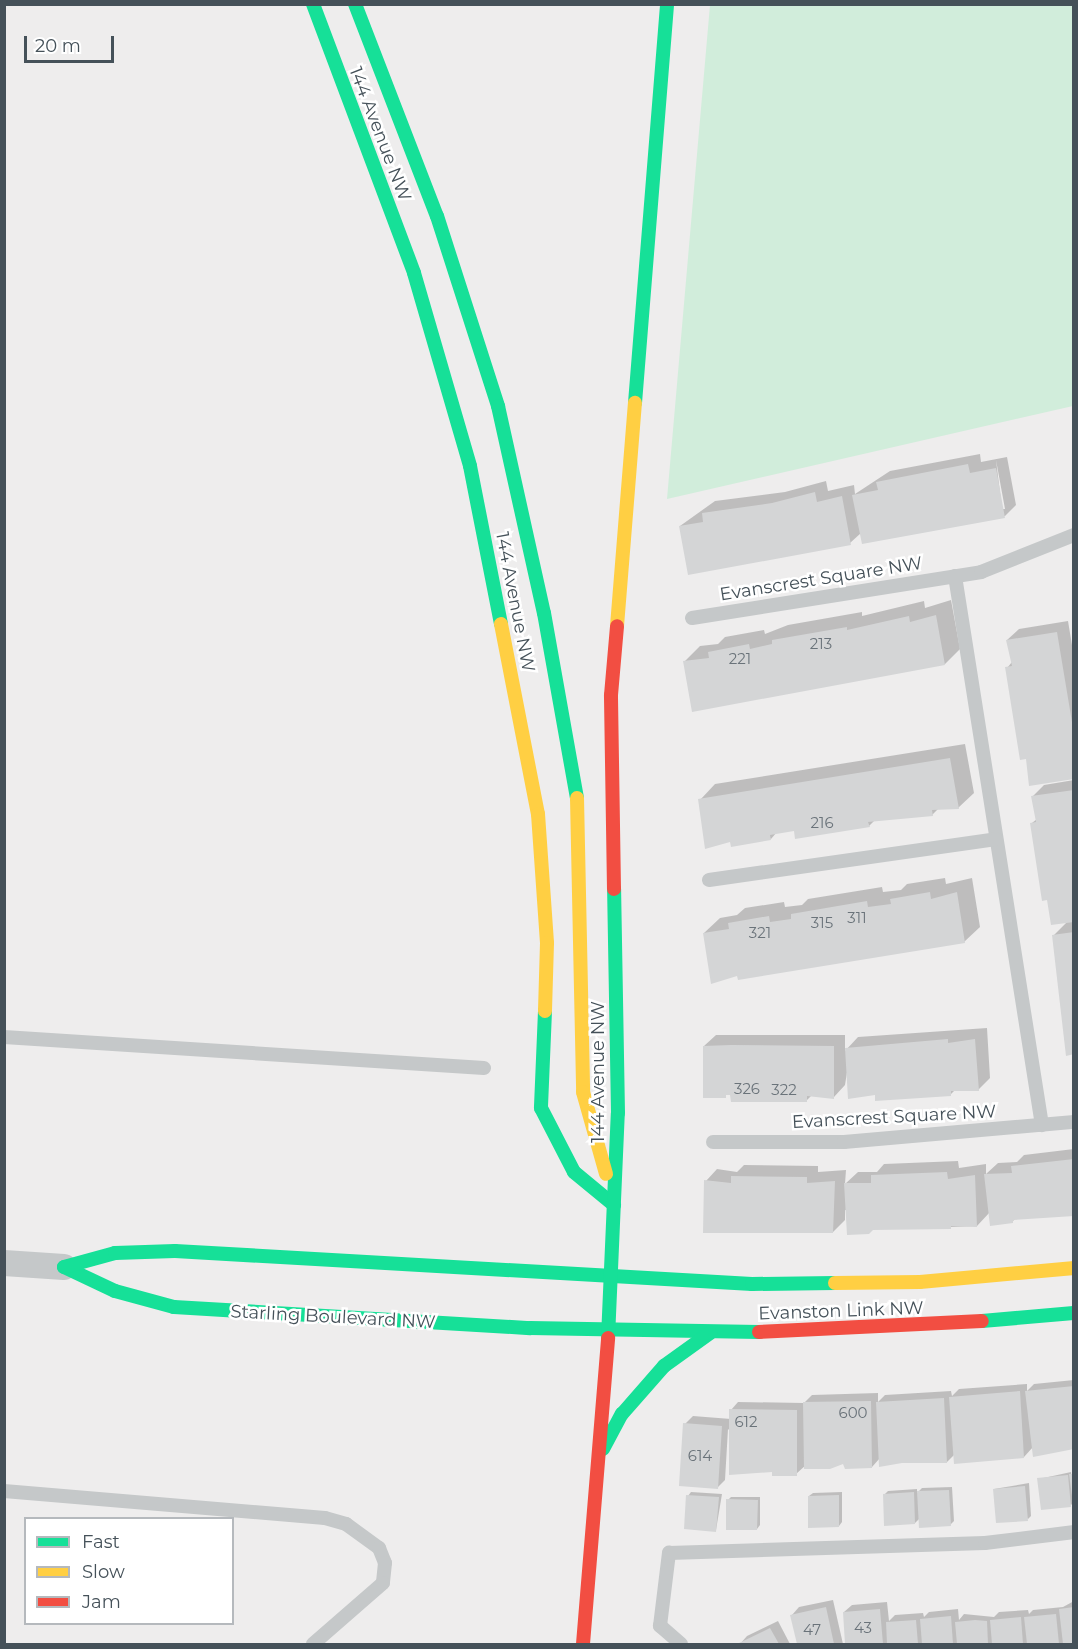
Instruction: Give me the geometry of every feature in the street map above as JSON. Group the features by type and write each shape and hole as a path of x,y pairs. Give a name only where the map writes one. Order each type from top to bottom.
{"main road":[{"name":"144 Avenue NW","path":"313,4 414,273 470,466 538,814 547,942 541,1108 574,1172 614,1205"},
{"name":"144 Avenue NW","path":"355,4 437,216 498,406 544,613 576,799 583,1092 614,1205"},
{"name":"144 Avenue NW","path":"583,1644 613,1276 618,1113 611,695 666,4"},
{"name":"Starling Boulevard NW","path":"64,1267 115,1253 175,1251 613,1276"},
{"name":"Starling Boulevard NW","path":"64,1267 115,1291 174,1307 608,1331"},
{"name":"Evanston Link NW","path":"613,1276 752,1284 920,1282 1074,1268"},
{"name":"Evanston Link NW","path":"608,1331 710,1333 919,1327 1074,1313"},
{"path":"600,1455 622,1414 664,1366 710,1333"}],"street":[{"name":"Starling Boulevard NW","path":"4,1263 64,1267"}],"lane":[{"name":"Evanscrest Square NW","path":"692,618 981,572 1074,535"},
{"path":"955,576 1042,1125"},
{"path":"709,880 996,839"},
{"path":"4,1037 484,1068"},
{"name":"Evanscrest Square NW","path":"713,1142 843,1142 1074,1122"},
{"path":"4,1491 325,1518 346,1524 379,1548 385,1563 383,1583 313,1644"},
{"path":"681,1644 660,1626 669,1553 984,1543 1074,1532"}],"green space":[{"path":"710,5 1073,5 1073,406 667,499"}],"building":[{"path":"968,464 970,473 996,468 1005,518 862,544 852,495 878,490 876,482"},
{"path":"815,492 817,502 842,496 851,545 688,575 679,526 703,522 702,513 772,503"},
{"path":"936,615 945,665 692,712 683,661 709,658 708,652 749,644 750,649 772,644 772,640 847,627 847,630 909,616 910,622"},
{"path":"1057,632 1074,734 1074,779 1029,786 1026,759 1020,760 1005,667 1012,666 1006,640"},
{"path":"950,758 959,809 932,810 933,816 868,822 870,827 795,839 794,831 770,835 771,840 731,847 730,842 705,849 698,799"},
{"path":"1074,790 1074,922 1051,925 1047,900 1042,901 1030,823 1036,822 1031,796"},
{"path":"930,892 931,899 957,892 965,943 738,980 737,976 711,984 703,933 729,929 728,923 769,916 770,922 791,919 791,914 867,901 868,907 891,904 890,899"},
{"path":"1074,932 1074,1054 1066,1056 1052,935"},
{"path":"948,1039 948,1043 975,1039 979,1091 951,1091 951,1096 875,1101 875,1095 848,1099 845,1048"},
{"path":"703,1046 834,1046 834,1099 807,1096 807,1102 731,1102 730,1095 726,1095 726,1098 703,1098"},
{"path":"1074,1159 1074,1216 1013,1220 1013,1223 990,1226 984,1174 1012,1173 1011,1166"},
{"path":"947,1172 948,1179 975,1175 977,1227 873,1230 869,1234 847,1235 844,1183 871,1183 871,1175"},
{"path":"731,1176 807,1177 807,1183 835,1181 833,1233 703,1233 704,1180 731,1183"},
{"path":"1074,1386 1074,1449 1033,1457 1025,1391"},
{"path":"1020,1391 1024,1458 954,1464 949,1397"},
{"path":"944,1398 947,1463 902,1463 879,1467 876,1402"},
{"path":"871,1401 872,1468 845,1469 843,1464 830,1469 804,1469 803,1402"},
{"path":"729,1409 797,1410 797,1476 772,1476 772,1472 729,1475"},
{"path":"683,1423 722,1426 718,1489 679,1486"},
{"path":"1069,1474 1074,1474 1074,1496 1072,1496"},
{"path":"1068,1475 1071,1507 1041,1510 1037,1478"},
{"path":"1025,1486 1028,1521 996,1523 993,1489"},
{"path":"949,1490 951,1526 919,1528 917,1491"},
{"path":"914,1492 915,1524 884,1526 883,1494"},
{"path":"686,1495 719,1497 716,1532 684,1529"},
{"path":"839,1495 839,1527 808,1528 808,1496"},
{"path":"726,1499 758,1500 757,1530 726,1530"},
{"path":"826,1607 834,1644 797,1644 790,1615"},
{"path":"1074,1607 1074,1644 1063,1644 1059,1609"},
{"path":"880,1609 883,1644 845,1644 843,1612"},
{"path":"1056,1614 1059,1644 1027,1644 1024,1617"},
{"path":"951,1616 953,1644 922,1644 920,1619"},
{"path":"1021,1617 1023,1644 992,1644 990,1620"},
{"path":"916,1620 918,1644 887,1644 886,1622"},
{"path":"987,1621 988,1644 957,1644 955,1622"},
{"path":"770,1628 779,1644 737,1644"}],"traffic: fast":[{"path":"313,4 414,273 470,466 501,624"},
{"path":"355,4 437,216 498,406 544,613 577,798"},
{"path":"635,403 667,4"},
{"path":"608,1338 618,1113 614,889"},
{"path":"545,1011 541,1108 574,1172 614,1205"},
{"path":"64,1267 115,1253 175,1251 752,1284 835,1283"},
{"path":"64,1267 115,1291 174,1307 530,1328 759,1332"},
{"path":"982,1321 1074,1313"},
{"path":"603,1449 622,1414 664,1366 710,1333"}],"traffic: slow":[{"path":"617,626 635,403"},
{"path":"501,624 538,814 547,943 545,1011"},
{"path":"577,798 583,1092 606,1174"},
{"path":"835,1283 920,1282 1074,1268"}],"traffic: jam":[{"path":"614,889 611,695 617,626"},
{"path":"759,1332 982,1321"},
{"path":"583,1644 608,1338"}]}
